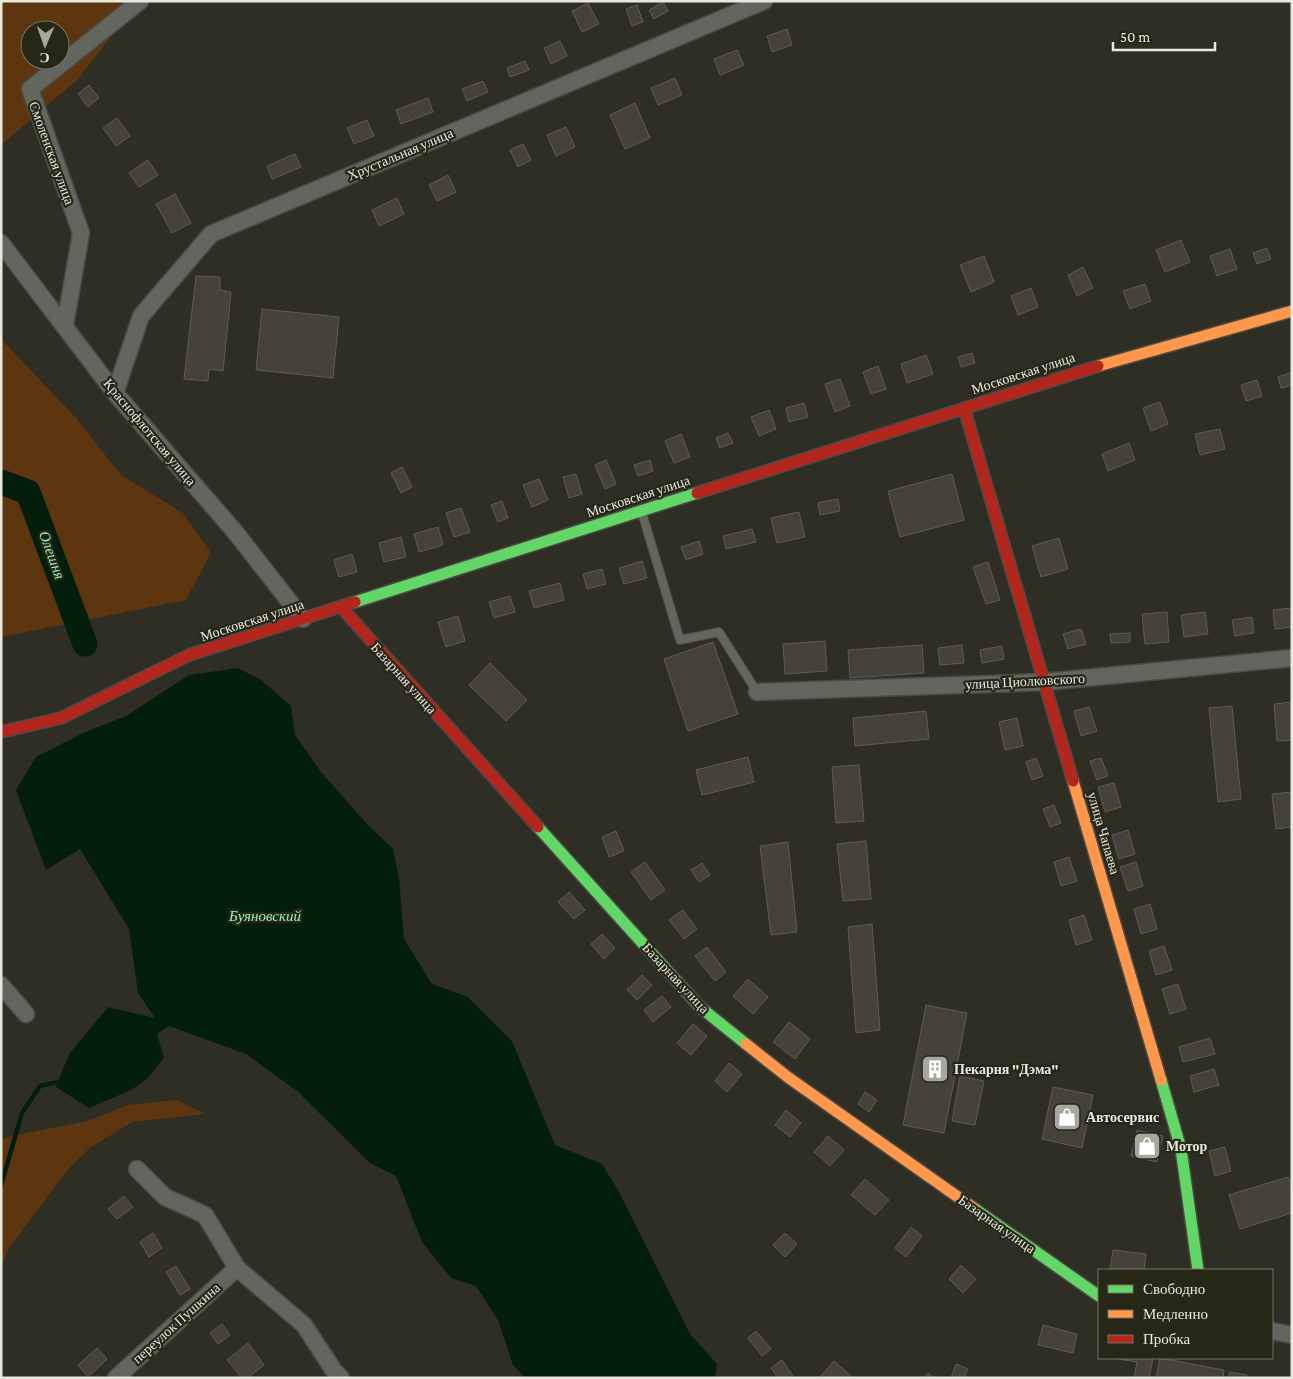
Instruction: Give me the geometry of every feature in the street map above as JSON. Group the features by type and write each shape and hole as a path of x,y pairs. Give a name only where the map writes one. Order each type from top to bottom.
{"street":[{"name":"Смоленская улица","path":"65,325 80,232 30,89 140,1"},
{"name":"Хрустальная улица","path":"115,393 141,316 211,234 764,1"},
{"name":"Краснофлотская улица","path":"1,243 115,393 236,533 303,619"},
{"name":"Московская улица","path":"1,732 61,718 190,656 303,619 1080,371 1292,311"},
{"name":"улица Чапаева","path":"964,408 1181,1149 1198,1269"},
{"name":"Базарная улица","path":"341,607 700,1007 789,1078 1098,1295"},
{"name":"улица Циолковского","path":"757,692 1044,682 1292,658"},
{"path":"1,985 26,1014"},
{"path":"136,1169 165,1197 205,1215 237,1268 304,1325 334,1371 341,1378"},
{"name":"переулок Пушкина","path":"116,1378 237,1268"},
{"path":"1273,1332 1292,1335"}],"lane":[{"path":"642,511 680,640 719,632 757,692"}],"shaded area":[{"path":"1,1 139,1 78,79 1,145"},
{"path":"1,339 77,419 121,475 183,513 211,553 186,600 1,637"},
{"path":"176,1100 206,1114 132,1122 90,1148 69,1168 9,1248 1,1267 1,1140 11,1136 88,1121 128,1105"}],"water":[{"name":"Буяновский","path":"238,668 261,680 291,706 295,735 321,772 367,824 393,849 399,878 404,939 432,984 468,997 512,1041 555,1145 602,1164 619,1192 690,1334 717,1364 715,1378 525,1378 513,1365 498,1320 476,1286 451,1278 422,1242 396,1176 370,1163 297,1091 246,1054 169,1026 157,1034 164,1058 147,1079 131,1090 89,1108 56,1087 69,1054 108,1007 155,1018 138,993 129,929 80,849 46,870 16,790 36,757 83,733 126,716 189,675"}],"building":[{"path":"663,2 668,11 654,19 649,10"},
{"path":"588,3 599,24 582,32 572,11"},
{"path":"637,5 643,22 632,26 626,9"},
{"path":"787,29 792,45 772,52 767,36"},
{"path":"560,41 567,56 551,64 544,48"},
{"path":"737,50 744,65 720,75 714,59"},
{"path":"525,61 529,70 510,77 507,68"},
{"path":"675,78 682,95 658,105 651,88"},
{"path":"483,81 488,92 467,101 462,89"},
{"path":"89,85 99,98 88,107 78,94"},
{"path":"428,98 433,112 401,124 396,110"},
{"path":"635,103 650,138 625,149 610,115"},
{"path":"117,118 130,136 116,146 103,128"},
{"path":"367,120 374,136 354,144 347,128"},
{"path":"566,127 575,147 556,156 547,135"},
{"path":"523,144 531,160 518,167 510,150"},
{"path":"295,154 301,167 272,179 267,166"},
{"path":"148,160 158,175 139,187 129,173"},
{"path":"448,175 456,192 437,201 429,185"},
{"path":"175,194 191,223 172,233 156,204"},
{"path":"397,198 404,214 379,226 372,210"},
{"path":"1181,240 1190,262 1165,272 1156,250"},
{"path":"1267,248 1271,259 1257,264 1253,253"},
{"path":"1230,249 1237,269 1217,276 1210,256"},
{"path":"984,256 994,282 971,292 960,265"},
{"path":"1083,267 1093,288 1077,296 1068,275"},
{"path":"196,276 220,277 220,290 231,292 223,371 209,369 208,381 184,379"},
{"path":"1145,284 1151,301 1130,309 1123,291"},
{"path":"1031,288 1038,307 1018,315 1011,296"},
{"path":"262,309 339,317 333,378 256,370"},
{"path":"972,353 975,363 961,367 958,357"},
{"path":"926,355 933,374 907,383 901,364"},
{"path":"878,366 886,389 871,394 863,372"},
{"path":"1292,372 1292,385 1281,388 1278,377"},
{"path":"840,379 850,406 835,412 825,384"},
{"path":"1257,380 1262,396 1246,401 1241,385"},
{"path":"1160,402 1168,424 1151,431 1143,408"},
{"path":"804,403 808,417 789,422 786,408"},
{"path":"769,410 776,429 759,436 751,417"},
{"path":"1220,429 1225,449 1200,455 1195,434"},
{"path":"728,433 733,443 720,448 716,438"},
{"path":"681,434 690,457 674,463 665,441"},
{"path":"1129,443 1135,460 1108,471 1102,454"},
{"path":"606,460 616,484 605,489 595,465"},
{"path":"650,460 653,471 638,476 634,465"},
{"path":"402,467 412,487 401,493 391,473"},
{"path":"576,474 582,494 569,498 563,477"},
{"path":"952,474 964,520 900,537 888,491"},
{"path":"539,479 548,500 532,507 523,485"},
{"path":"838,499 840,511 820,515 818,503"},
{"path":"502,501 508,518 498,522 491,505"},
{"path":"461,508 470,532 454,537 446,513"},
{"path":"799,512 805,537 777,543 771,518"},
{"path":"438,527 443,545 419,552 414,534"},
{"path":"752,529 756,542 726,549 723,536"},
{"path":"401,537 406,557 384,562 379,543"},
{"path":"1059,538 1068,569 1041,577 1032,546"},
{"path":"699,541 703,554 686,560 681,547"},
{"path":"352,554 357,572 339,577 334,560"},
{"path":"642,561 647,578 624,584 619,568"},
{"path":"988,562 1000,600 986,604 973,567"},
{"path":"602,569 606,584 587,589 583,574"},
{"path":"560,583 564,600 534,608 529,591"},
{"path":"510,596 515,612 494,618 489,602"},
{"path":"1292,608 1292,627 1275,629 1273,610"},
{"path":"1167,612 1169,642 1145,644 1142,614"},
{"path":"1205,612 1208,634 1184,637 1181,615"},
{"path":"458,616 465,641 446,647 438,622"},
{"path":"1252,617 1254,633 1235,636 1232,620"},
{"path":"1081,629 1086,644 1068,649 1063,634"},
{"path":"1130,633 1130,642 1111,643 1110,634"},
{"path":"825,641 827,671 785,674 783,644"},
{"path":"713,642 738,714 688,731 664,659"},
{"path":"922,645 924,673 850,678 848,650"},
{"path":"962,645 964,663 940,665 938,648"},
{"path":"1002,646 1004,659 982,663 980,650"},
{"path":"490,663 527,700 506,721 469,685"},
{"path":"1292,702 1292,740 1277,741 1274,704"},
{"path":"1232,706 1241,799 1218,802 1209,708"},
{"path":"1089,707 1097,731 1081,736 1074,711"},
{"path":"926,711 929,739 855,746 853,718"},
{"path":"1017,718 1023,746 1005,750 999,722"},
{"path":"748,757 754,782 702,795 696,770"},
{"path":"1036,758 1043,776 1032,780 1026,762"},
{"path":"1101,758 1108,776 1097,780 1090,761"},
{"path":"859,765 864,821 836,823 832,767"},
{"path":"1114,783 1121,807 1105,812 1098,787"},
{"path":"1292,792 1292,827 1276,829 1272,794"},
{"path":"1054,805 1061,823 1050,827 1043,809"},
{"path":"1128,830 1135,854 1119,859 1112,835"},
{"path":"616,831 624,851 609,857 602,837"},
{"path":"866,841 871,899 843,901 837,844"},
{"path":"788,842 797,932 771,935 760,846"},
{"path":"1069,857 1077,881 1061,886 1054,862"},
{"path":"645,862 665,890 651,900 631,872"},
{"path":"1136,862 1143,886 1128,891 1120,867"},
{"path":"702,863 710,875 699,882 691,870"},
{"path":"569,892 585,910 574,919 558,902"},
{"path":"1150,904 1157,929 1141,934 1134,909"},
{"path":"683,910 697,929 684,939 669,920"},
{"path":"1084,915 1092,940 1076,945 1069,920"},
{"path":"872,924 880,1030 856,1033 848,927"},
{"path":"602,934 615,948 604,959 591,944"},
{"path":"1164,946 1172,970 1156,975 1149,951"},
{"path":"707,947 726,972 715,981 695,956"},
{"path":"642,975 652,985 637,1000 627,990"},
{"path":"748,979 768,997 753,1014 733,996"},
{"path":"1178,984 1186,1009 1170,1014 1162,989"},
{"path":"662,996 671,1007 653,1022 644,1010"},
{"name":"Пекарня \"Дэма\"","path":"926,1005 967,1013 944,1133 903,1125"},
{"path":"789,1022 810,1039 795,1059 773,1042"},
{"path":"693,1024 707,1036 691,1055 677,1043"},
{"path":"1210,1038 1215,1054 1183,1062 1179,1047"},
{"path":"729,1063 742,1074 727,1092 715,1081"},
{"path":"1214,1069 1219,1085 1194,1092 1190,1076"},
{"path":"960,1076 984,1081 975,1125 952,1121"},
{"name":"Автосервис","path":"1053,1087 1093,1095 1082,1148 1042,1139"},
{"path":"865,1092 877,1100 869,1112 858,1104"},
{"path":"786,1110 801,1123 790,1137 775,1125"},
{"name":"Мотор","path":"1137,1130 1163,1136 1157,1162 1131,1156"},
{"path":"828,1136 844,1150 830,1166 814,1152"},
{"path":"1225,1147 1231,1171 1215,1176 1209,1151"},
{"path":"1288,1177 1292,1189 1292,1213 1240,1229 1229,1195"},
{"path":"865,1179 889,1200 875,1215 851,1195"},
{"path":"124,1196 133,1207 117,1219 108,1209"},
{"path":"911,1227 922,1236 906,1257 895,1248"},
{"path":"153,1233 162,1248 149,1257 140,1242"},
{"path":"785,1233 797,1244 785,1257 773,1245"},
{"path":"1113,1250 1146,1254 1144,1269 1110,1269"},
{"path":"961,1265 976,1279 963,1293 949,1279"},
{"path":"176,1266 190,1289 180,1295 166,1272"},
{"path":"222,1324 230,1335 218,1344 210,1333"},
{"path":"1043,1325 1077,1334 1073,1353 1038,1345"},
{"path":"756,1331 771,1349 762,1356 748,1338"},
{"path":"248,1343 264,1365 247,1378 242,1378 227,1360"},
{"path":"97,1348 107,1359 88,1377 78,1365"},
{"path":"1118,1359 1153,1359 1149,1378 1134,1378 1137,1362"},
{"path":"1160,1359 1224,1370 1223,1378 1156,1378"},
{"path":"782,1360 793,1376 791,1378 778,1378 771,1368"},
{"path":"834,1361 853,1378 819,1378"},
{"path":"956,1364 968,1369 964,1378 951,1378"},
{"path":"1230,1372 1247,1375 1246,1378 1228,1378"},
{"path":"928,1373 934,1378 923,1378"}],"waterway":[{"name":"Олешня","path":"1,482 28,492 85,644"},
{"path":"1,1185 22,1113 40,1086 64,1081"}],"traffic: fast":[{"path":"355,602 697,493"},
{"path":"538,827 700,1007 746,1044"},
{"path":"1161,1080 1181,1149 1198,1269"},
{"path":"975,1209 1098,1295"}],"traffic: slow":[{"path":"1098,366 1292,311"},
{"path":"1073,781 1161,1080"},
{"path":"746,1044 789,1078 975,1209"}],"traffic: jam":[{"path":"697,493 1098,366"},
{"path":"964,408 1073,781"},
{"path":"1,732 61,718 189,655 355,602"},
{"path":"341,607 538,827"}],"place":[{"name":"Пекарня \"Дэма\"","path":"935,1069"},
{"name":"Автосервис","path":"1067,1117"},
{"name":"Мотор","path":"1147,1146"}]}
